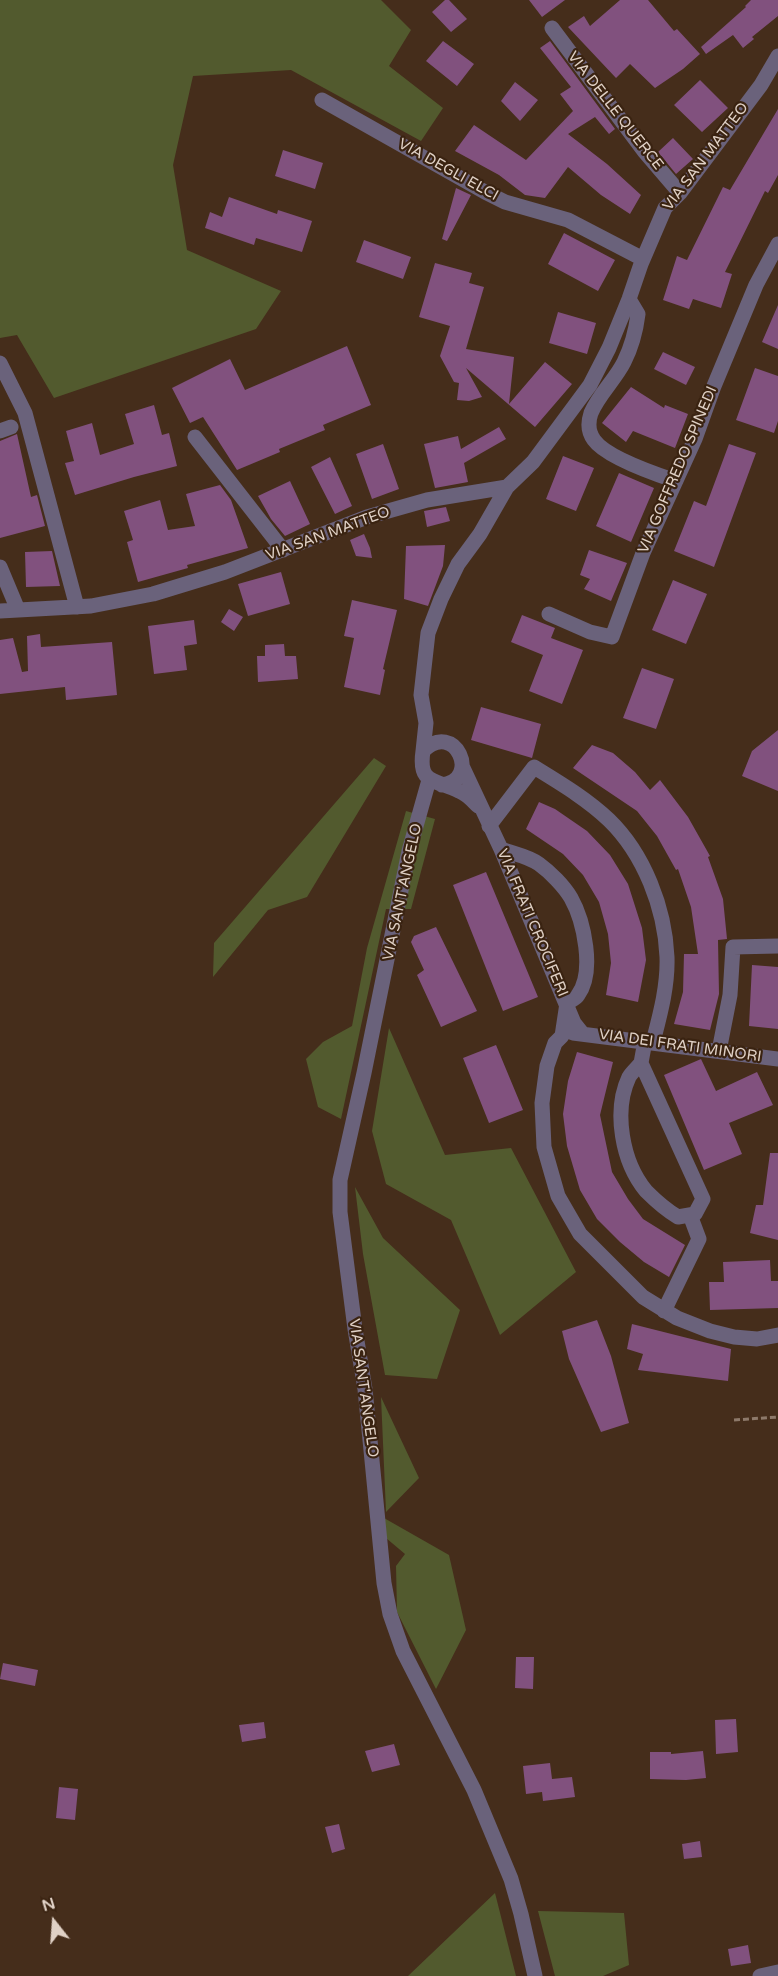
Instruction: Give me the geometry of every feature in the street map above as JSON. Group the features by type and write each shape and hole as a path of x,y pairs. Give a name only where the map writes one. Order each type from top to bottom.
{"street":[{"name":"VIA DELLE QUERCE","path":"552,28 644,151 680,193"},
{"name":"VIA SAN MATTEO","path":"0,611 76,607 163,592 214,576 367,517 444,497 507,487 533,462 582,397 602,362 630,300 643,259 665,208 680,193 761,85 778,56"},
{"name":"VIA DEGLI ELCI","path":"322,100 485,192 506,202 568,220 643,259"},
{"name":"VIA GOFFREDO SPINEDI","path":"549,614 591,632 612,637 643,553 695,439 714,386 756,285 778,244"},
{"path":"630,300 639,314 636,326 624,363 591,414 590,433 601,447 646,471 676,481"},
{"path":"0,363 25,413 76,607"},
{"path":"195,437 283,550"},
{"name":"VIA SANT'ANGELO","path":"507,487 480,534 458,564 428,633 421,695 426,723 422,767 436,782 409,851 340,1180 340,1212 365,1389 384,1583 390,1614 405,1657 484,1811 514,1888 535,1976"},
{"path":"0,567 18,610"},
{"path":"421,695 430,718 458,752 463,768 459,778 448,784 436,782"},
{"path":"423,750 434,742 443,740 448,742"},
{"path":"489,826 534,767 591,804 610,821 631,846 645,870 665,937 667,959 665,987 641,1063 630,1075 623,1095 621,1119 623,1140 631,1164 645,1189 664,1208 678,1217 695,1214 703,1199 701,1192 641,1063"},
{"name":"VIA FRATI CROCIFERI","path":"463,768 501,849 567,1003 562,1036 555,1043 547,1066 542,1103 544,1147 558,1196 580,1234 643,1297 664,1311 684,1322 734,1337 757,1339 778,1335"},
{"path":"436,782 460,791 481,808"},
{"path":"501,849 526,856 540,865 570,897 586,943 586,965 582,987 577,997 567,1003 574,1023 582,1033"},
{"path":"719,1051 730,995 733,947 778,946"},
{"name":"VIA DEI FRATI MINORI","path":"562,1036 582,1033 778,1059"},
{"path":"664,1311 699,1239 690,1215"},
{"path":"760,1976 778,1972"}],"path":[{"path":"734,1420 778,1417"}],"green space":[{"path":"0,0 381,0 411,30 389,66 443,108 421,141 291,70 193,76 173,165 187,250 281,291 256,329 54,398 17,335 0,338"},
{"path":"374,758 386,766 307,897 268,910 213,977 214,943"},
{"path":"406,811 435,819 411,909 386,909 341,1119 318,1107 306,1059 323,1042 352,1026 367,948"},
{"path":"389,1028 445,1155 511,1148 576,1272 500,1335 451,1220 386,1184 372,1131"},
{"path":"355,1187 383,1238 460,1310 437,1379 385,1375 363,1254"},
{"path":"381,1397 419,1478 386,1512"},
{"path":"384,1518 449,1555 466,1630 436,1689 397,1612 396,1566 405,1554 386,1538"},
{"path":"495,1893 516,1976 408,1976"},
{"path":"538,1911 624,1913 629,1965 603,1976 555,1976"}],"building":[{"path":"445,0 449,0 467,19 451,32 432,12"},
{"path":"529,0 565,0 542,17"},
{"path":"620,0 648,0 674,31 677,29 700,54 655,88 630,64 616,78 568,27 584,16 590,26"},
{"path":"751,0 778,0 778,16 752,37 754,39 743,48 733,35 706,54 701,47"},
{"path":"443,41 474,64 457,86 426,61"},
{"path":"550,41 615,129 609,134 595,117 568,134 607,164 641,195 630,214 601,195 568,167 545,198 525,195 499,175 455,151 474,125 526,160 573,111 560,94 571,87 540,48"},
{"path":"700,80 728,108 702,132 674,105"},
{"path":"515,82 538,100 520,121 501,101"},
{"path":"778,109 778,175 768,193 765,191 725,272 732,274 721,308 693,299 689,309 663,300 677,256 687,260 723,187 730,190"},
{"path":"673,138 693,159 676,174 658,152"},
{"path":"283,150 323,163 315,189 275,176"},
{"path":"456,188 471,195 447,241 442,239"},
{"path":"229,197 277,214 278,210 312,221 302,252 256,238 254,245 205,228 210,212 222,217"},
{"path":"564,233 615,260 598,291 548,264"},
{"path":"364,240 411,257 403,279 356,262"},
{"path":"435,263 472,273 469,283 484,287 466,349 514,357 509,404 545,362 572,384 535,427 466,368 482,397 469,401 457,400 459,383 454,382 440,356 450,326 419,317"},
{"path":"778,305 778,349 762,342"},
{"path":"558,312 596,323 587,354 549,343"},
{"path":"347,346 371,405 323,425 325,430 237,470 203,417 190,423 172,388 230,359 245,390"},
{"path":"663,352 695,367 686,385 654,369"},
{"path":"755,368 778,376 778,421 774,433 736,420"},
{"path":"631,387 664,408 665,405 688,414 675,448 633,431 626,442 602,423"},
{"path":"154,405 162,435 169,433 177,466 75,495 65,463 74,461 66,431 92,423 100,455 134,444 125,414"},
{"path":"499,427 506,439 464,463 468,482 435,488 424,444 458,436 461,449"},
{"path":"17,434 31,497 37,495 45,526 0,538 0,441"},
{"path":"383,444 399,489 372,499 356,454"},
{"path":"729,444 756,453 714,567 674,551 694,501 706,506"},
{"path":"563,456 594,468 576,511 546,499"},
{"path":"330,457 352,506 335,514 311,467"},
{"path":"619,473 654,488 631,542 596,526"},
{"path":"290,481 310,524 285,536 271,519 258,496"},
{"path":"220,485 231,500 248,548 138,582 127,542 133,540 124,511 160,500 168,530 195,526 186,494"},
{"path":"446,507 450,521 427,527 424,511"},
{"path":"364,534 372,558 356,556 350,540"},
{"path":"445,545 443,566 428,606 404,599 406,546"},
{"path":"589,550 627,563 611,601 584,589 590,579 580,575"},
{"path":"52,551 60,586 26,587 25,552"},
{"path":"281,572 290,604 248,616 238,584"},
{"path":"673,580 707,594 686,644 652,630"},
{"path":"352,600 397,610 383,669 385,670 380,695 344,687 354,638 344,636"},
{"path":"229,609 243,617 234,631 221,622"},
{"path":"522,615 555,628 551,638 583,650 562,704 529,691 543,655 511,642"},
{"path":"194,620 197,644 184,646 187,670 154,674 148,626"},
{"path":"40,634 41,647 112,642 117,695 66,700 65,687 0,694 0,640 13,638 22,672 28,671 27,636"},
{"path":"284,644 285,656 296,656 298,679 258,682 257,656 265,656 265,645"},
{"path":"642,668 674,679 656,729 623,718"},
{"path":"481,707 541,724 532,758 471,740"},
{"path":"778,730 778,791 742,776 752,751"},
{"path":"592,745 613,753 635,772 650,790 660,780 688,817 710,856 708,857 723,899 727,939 718,940 719,994 710,1030 674,1024 683,992 684,954 698,954 691,907 678,869 676,870 657,836 637,811 573,768"},
{"path":"539,802 555,809 587,831 610,855 628,884 642,928 646,960 638,1002 606,995 611,963 608,934 599,902 583,875 563,854 526,829"},
{"path":"486,872 538,997 503,1011 453,885"},
{"path":"436,927 477,1011 441,1027 417,975 424,970 411,942 414,936"},
{"path":"752,965 778,967 778,1029 749,1026"},
{"path":"496,1045 523,1110 489,1123 463,1058"},
{"path":"577,1052 613,1062 600,1115 612,1172 643,1219 685,1245 669,1277 644,1262 620,1242 597,1219 580,1190 567,1146 563,1114 568,1081"},
{"path":"701,1059 716,1091 757,1072 773,1105 729,1123 742,1154 704,1170 664,1075"},
{"path":"770,1153 778,1153 778,1240 750,1233 756,1205 763,1205"},
{"path":"770,1260 771,1281 778,1281 778,1308 710,1310 709,1282 724,1282 723,1262"},
{"path":"597,1320 611,1356 629,1423 601,1432 569,1359 562,1331"},
{"path":"632,1324 731,1349 728,1381 638,1370 643,1354 627,1349"},
{"path":"516,1657 534,1657 533,1689 515,1688"},
{"path":"3,1663 38,1670 35,1686 0,1679"},
{"path":"736,1719 738,1752 716,1754 715,1720"},
{"path":"264,1722 266,1738 242,1742 239,1725"},
{"path":"394,1744 400,1765 372,1772 365,1751"},
{"path":"703,1751 706,1778 650,1779 650,1752 671,1752 671,1754"},
{"path":"550,1763 552,1779 572,1777 575,1797 543,1801 542,1792 526,1794 523,1766"},
{"path":"59,1787 78,1789 75,1820 56,1818"},
{"path":"339,1824 345,1849 332,1853 325,1827"},
{"path":"700,1841 702,1857 684,1859 682,1844"},
{"path":"748,1945 751,1963 731,1966 728,1949"}]}
